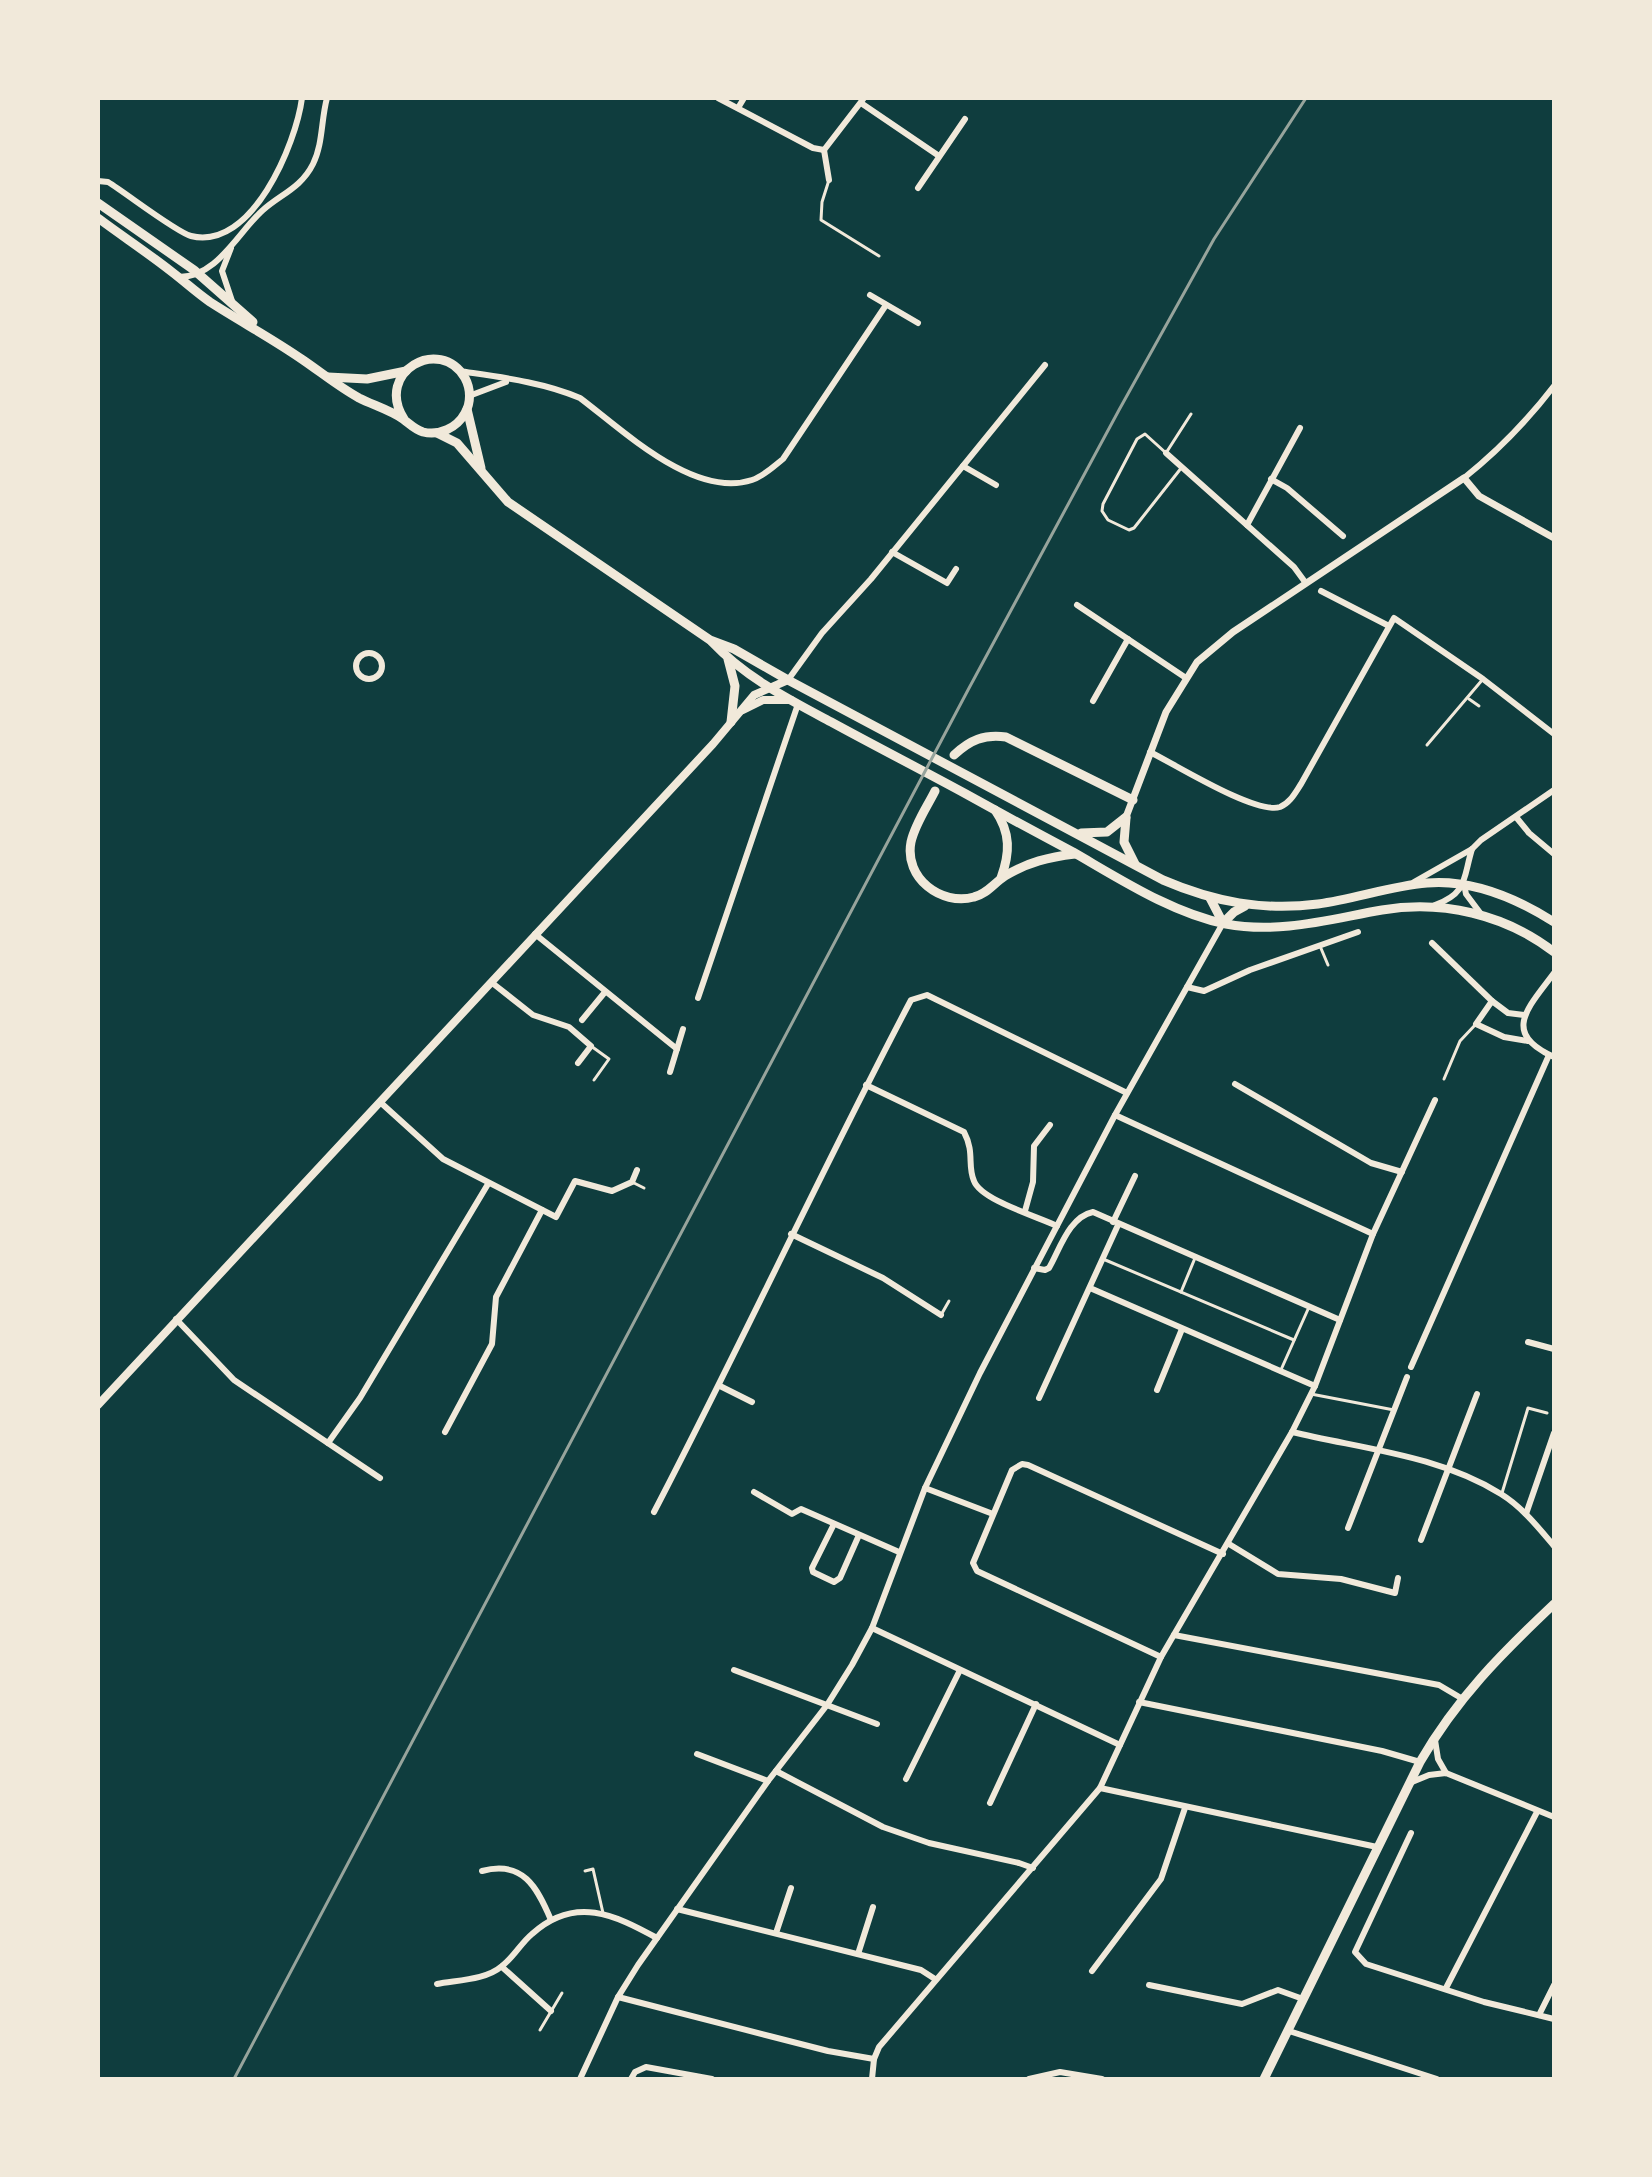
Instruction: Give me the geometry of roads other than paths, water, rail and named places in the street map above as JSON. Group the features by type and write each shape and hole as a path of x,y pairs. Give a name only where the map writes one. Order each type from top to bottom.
{"main road":[{"path":"98,203 199,274 267,335"},
{"path":"98,218 209,301 267,335 363,400 404,419 416,429 437,433 457,443 515,507 710,640 728,659 768,687 1148,893 1223,923 1249,927 1282,927 1385,910 1431,907 1481,914 1521,931 1554,952"},
{"path":"404,419 396,403 396,395 397,386 406,371 429,359 447,362 467,382 471,435 485,477"},
{"path":"328,377 367,379 406,371"},
{"path":"437,433 452,427 467,409"},
{"path":"710,640 734,649 1163,880 1210,898 1247,905 1318,904 1407,886 1445,882 1505,896 1544,916 1554,925"},
{"path":"728,659 735,686 731,722"},
{"path":"98,1405 754,695 788,680"},
{"path":"739,713 763,700 795,702"},
{"path":"954,755 978,738 992,735 1006,737 1133,800"},
{"path":"935,791 911,841 911,857 920,879 935,892 957,899 981,895 1001,878 1027,863 1075,854"},
{"path":"995,810 1008,839 1008,858 1001,878"},
{"path":"1077,833 1107,832 1126,817"},
{"path":"1126,817 1124,842 1135,864"},
{"path":"1210,898 1223,923"},
{"path":"1223,923 1247,905"},
{"path":"1264,2079 1435,1736 1461,1698 1554,1604"}],"street":[{"path":"98,181 108,182 190,236 215,236 241,221 268,187 292,142 302,98"},
{"path":"178,277 199,274 233,244 261,211 291,192 307,173 318,150 327,98"},
{"path":"718,98 813,148 824,150"},
{"path":"738,108 744,98"},
{"path":"829,180 824,150 862,100 939,156"},
{"path":"918,188 965,119"},
{"path":"233,244 222,271 233,303"},
{"path":"870,295 918,323"},
{"path":"459,371 543,385 580,398 689,475 726,484 743,482 767,472 783,459 886,305"},
{"path":"788,680 822,633 1045,365"},
{"path":"469,396 513,381"},
{"path":"1126,817 1166,712 1197,662 1227,636 1305,582 1464,478 1520,427 1554,386"},
{"path":"1247,525 1300,428"},
{"path":"1166,453 1294,567 1305,582"},
{"path":"963,466 996,485"},
{"path":"1464,478 1479,496 1554,538"},
{"path":"1271,479 1287,488 1343,536"},
{"path":"892,552 947,583 956,569"},
{"path":"1331,596 1335,588"},
{"path":"1321,591 1389,626"},
{"path":"1077,605 1186,678"},
{"path":"1150,752 1251,804 1272,809 1286,804 1301,784 1394,618 1483,679 1554,734"},
{"path":"1093,701 1128,639"},
{"path":"365,654 374,655 381,661 380,673 370,679 362,678 356,668 358,659 365,654"},
{"path":"698,998 795,702"},
{"path":"1407,886 1472,849 1554,790"},
{"path":"1516,817 1554,854"},
{"path":"1472,849 1464,884 1466,894 1481,914"},
{"path":"1431,907 1455,895 1464,884"},
{"path":"580,2079 618,1997 768,1781 827,1705 852,1665 872,1628 925,1488 1034,1268 1127,1093 1223,923"},
{"path":"1187,987 1204,991 1250,970 1358,932"},
{"path":"535,934 677,1049"},
{"path":"1432,943 1492,1001 1508,1013 1524,1015"},
{"path":"1528,1041 1522,1023 1524,1015 1554,973"},
{"path":"491,982 533,1015 569,1027 591,1046 578,1063"},
{"path":"582,1020 605,992"},
{"path":"654,1512 720,1386 791,1234 911,1000 927,995 1127,1093"},
{"path":"1411,1367 1551,1056 1528,1041 1504,1037 1476,1024 1492,1001"},
{"path":"670,1072 683,1029"},
{"path":"1235,1084 1371,1163 1402,1172"},
{"path":"866,1085 964,1132 971,1146 973,1180 982,1194 1057,1226"},
{"path":"872,2079 879,2047 1100,1788 1161,1657 1229,1544 1315,1386 1373,1234 1435,1100"},
{"path":"380,1102 443,1159 556,1217 575,1181 612,1191 632,1182 637,1170"},
{"path":"1115,1115 1373,1234"},
{"path":"1025,1211 1033,1182 1034,1146 1050,1125"},
{"path":"1039,1398 1103,1259 1135,1176"},
{"path":"328,1443 360,1398 488,1184"},
{"path":"445,1432 492,1344 496,1297 542,1210"},
{"path":"1034,1268 1049,1268 1073,1224 1084,1214 1093,1212 1340,1320"},
{"path":"791,1234 883,1278 941,1315"},
{"path":"1090,1288 1315,1386"},
{"path":"176,1319 234,1380 380,1478"},
{"path":"1157,1390 1182,1329"},
{"path":"1528,1342 1554,1349"},
{"path":"1348,1528 1407,1377"},
{"path":"720,1386 752,1402"},
{"path":"1421,1540 1477,1394"},
{"path":"1292,1432 1450,1468 1502,1495 1526,1514 1554,1546"},
{"path":"1526,1514 1554,1433"},
{"path":"1161,1657 977,1571 973,1563 1012,1470 1022,1464 1223,1554"},
{"path":"925,1488 993,1514"},
{"path":"754,1492 792,1514 801,1509 899,1552"},
{"path":"834,1524 812,1568 813,1572 834,1582 840,1578 859,1535"},
{"path":"1229,1544 1278,1574 1341,1579 1395,1593 1398,1578"},
{"path":"872,1628 1120,1745"},
{"path":"1174,1635 1439,1685 1461,1698"},
{"path":"734,1670 877,1724"},
{"path":"906,1779 960,1670"},
{"path":"1139,1702 1382,1751 1420,1762"},
{"path":"990,1803 1036,1704"},
{"path":"1435,1736 1438,1759 1446,1773"},
{"path":"697,1754 768,1781"},
{"path":"776,1771 883,1827 929,1843 1033,1868"},
{"path":"1408,1785 1429,1775 1446,1773 1554,1817"},
{"path":"1100,1788 1377,1847"},
{"path":"1092,1971 1161,1879 1185,1808"},
{"path":"1446,1988 1537,1812"},
{"path":"1411,1833 1355,1952 1366,1964 1484,2002 1554,2019"},
{"path":"482,1871 501,1867 527,1878 538,1892 551,1920"},
{"path":"776,1933 791,1888"},
{"path":"858,1954 873,1907"},
{"path":"677,1909 921,1970 935,1979"},
{"path":"437,1984 484,1975 502,1967 530,1935 551,1920 581,1912 616,1916 657,1938"},
{"path":"502,1967 551,2011"},
{"path":"1149,1985 1242,2004 1278,1990 1305,2000"},
{"path":"1539,2015 1554,1985"},
{"path":"618,1997 828,2051 874,2059"},
{"path":"1289,2031 1437,2079"},
{"path":"631,2079 637,2070 646,2067 712,2079"},
{"path":"1029,2079 1060,2072 1102,2079"}],"lane":[{"path":"829,180 822,202 821,220 879,256"},
{"path":"1182,467 1134,528 1129,530 1108,520 1102,511 1137,439 1145,434 1166,453 1191,414"},
{"path":"1427,745 1483,679"},
{"path":"1468,698 1479,706"},
{"path":"1320,946 1328,965"},
{"path":"1444,1079 1460,1041 1476,1024"},
{"path":"591,1046 609,1059 594,1080"},
{"path":"632,1182 644,1188"},
{"path":"1181,1292 1195,1258"},
{"path":"1103,1259 1294,1340"},
{"path":"941,1315 949,1301"},
{"path":"1280,1372 1309,1307"},
{"path":"1311,1394 1394,1410"},
{"path":"1502,1495 1528,1408 1547,1413"},
{"path":"585,1871 593,1869 603,1913"},
{"path":"540,2030 562,1993"}],"railway":[{"path":"234,2079 1119,410 1214,239 1306,98"}]}
